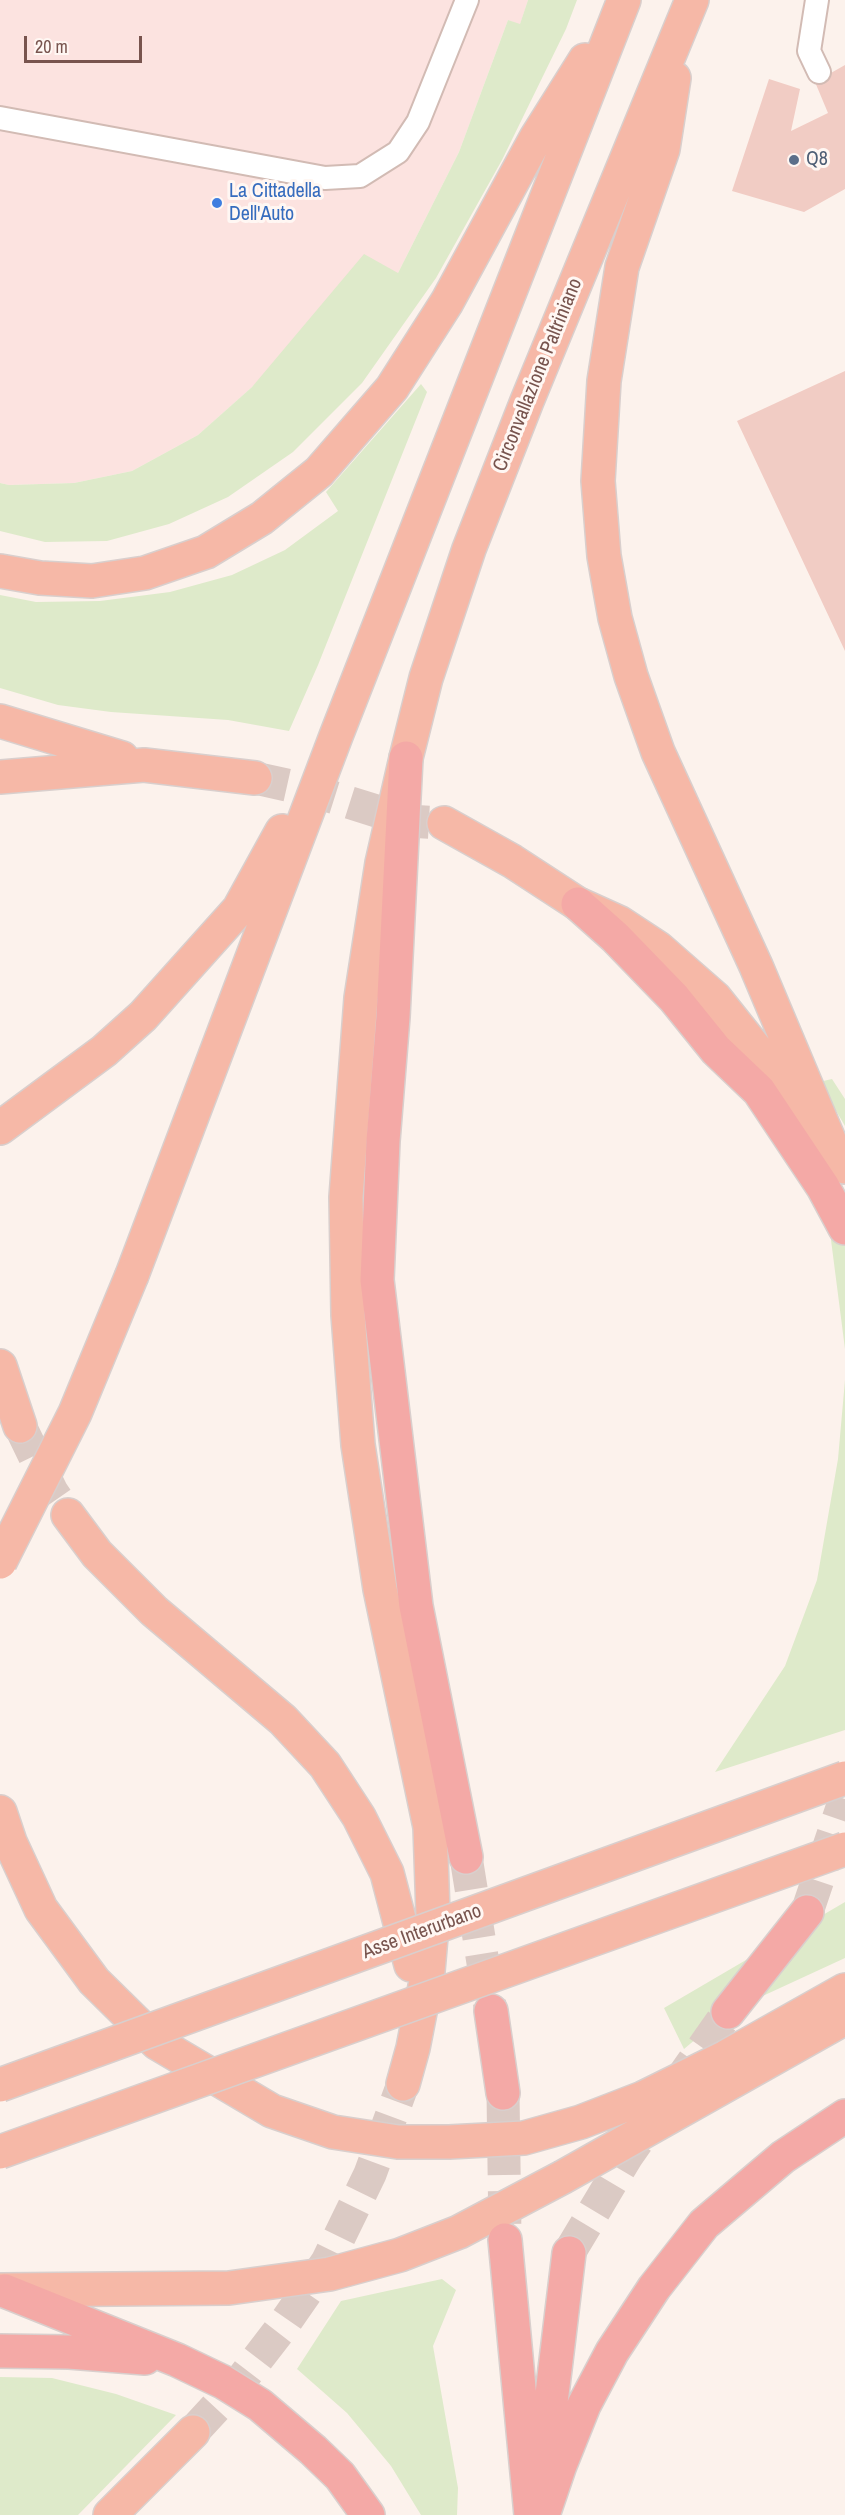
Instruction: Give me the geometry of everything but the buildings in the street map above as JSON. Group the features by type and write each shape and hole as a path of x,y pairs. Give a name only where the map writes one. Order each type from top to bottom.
{"highway":[{"path":"0,571 40,578 92,581 145,573 206,552 262,518 320,472 392,388 447,302 536,138 624,0"},
{"path":"0,1562 75,1413 132,1275 336,736 624,0"},
{"path":"687,13 663,149 622,267 604,381 598,481 604,556 615,618 631,676 658,752 756,966 838,1155"},
{"name":"Circonvallazione Paltriniano","path":"417,2018 428,1971 433,1914 430,1827 380,1589 358,1445 348,1316 345,1197 361,998 382,863 426,678 469,549 526,401 687,13"},
{"path":"0,721 144,765 255,778"},
{"path":"0,1128 104,1051 143,1016 239,909 336,736"},
{"path":"406,758 377,1280 416,1606 466,1857"},
{"path":"0,777 144,765"},
{"path":"444,823 512,861 578,904 615,937 674,998 716,1050 759,1091 823,1187 845,1228"},
{"path":"578,904 620,923 658,948 715,998 838,1155"},
{"path":"0,1366 20,1426"},
{"path":"68,1515 97,1554 154,1611 283,1720 325,1765 359,1817 387,1873 409,1951 417,2018 413,2048 403,2084"},
{"name":"Asse Interurbano","path":"0,2085 845,1778"},
{"path":"0,1812 10,1842 41,1909 94,1981 157,2043 272,2111 333,2132 398,2142 524,2138 569,2125 643,2098 726,2057 845,1990"},
{"path":"0,2152 845,1849"},
{"path":"728,2012 807,1912"},
{"path":"491,2011 503,2093"},
{"path":"2,2290 229,2288 330,2274 400,2255 459,2232 563,2177 845,2018"},
{"path":"543,2515 584,2405 612,2352 654,2288 704,2224 783,2157 845,2116"},
{"path":"505,2240 531,2515"},
{"path":"537,2515 569,2253"},
{"path":"2,2290 177,2360 223,2382 260,2405 340,2476 368,2515"},
{"path":"0,2351 69,2352 177,2360"},
{"path":"110,2515 193,2432"}],"lane":[{"path":"0,118 325,178 360,176 398,152 418,122 467,0"},
{"path":"817,0 809,51 819,72"}],"shaded area":[{"name":"La Cittadella Dell'Auto","path":"0,0 528,0 520,25 508,20 459,152 398,273 252,387 198,435 132,471 74,483 9,485 0,483"}],"green space":[{"path":"528,0 577,0 566,29 502,160 436,278 362,383 293,452 228,497 169,524 107,541 45,542 0,531 0,483 9,485 74,483 132,471 198,435 252,387 364,254 398,273 459,152 508,20 520,24"},
{"path":"421,384 427,392 318,665 289,731 228,720 111,712 58,705 0,688 0,595 36,602 100,601 170,592 232,575 285,550 338,511 326,492"},
{"path":"832,1079 845,1099 845,1126 819,1082"},
{"path":"826,1201 845,1215 845,1349"},
{"path":"845,1380 845,1730 715,1772 785,1666 817,1580 838,1459"},
{"path":"845,1902 845,1958 728,2012 684,2049 664,2008"},
{"path":"442,2279 456,2290 433,2346 458,2488 457,2515 421,2515 391,2466 347,2413 297,2369 341,2301"},
{"path":"0,2377 52,2378 116,2394 176,2415 78,2515 0,2515"}],"tunnel":[{"path":"255,778 313,791 408,821 444,823"},
{"path":"20,1426 52,1492 68,1515"},
{"path":"807,1912 845,1799"},
{"path":"466,1857 490,2006"},
{"path":"569,2253 627,2156 728,2012"},
{"path":"193,2432 242,2379 327,2262 370,2174 403,2084"},
{"path":"503,2093 505,2235"}],"place":[{"name":"Q8","path":"794,160"},
{"name":"La Cittadella Dell'Auto","path":"217,203"}]}
